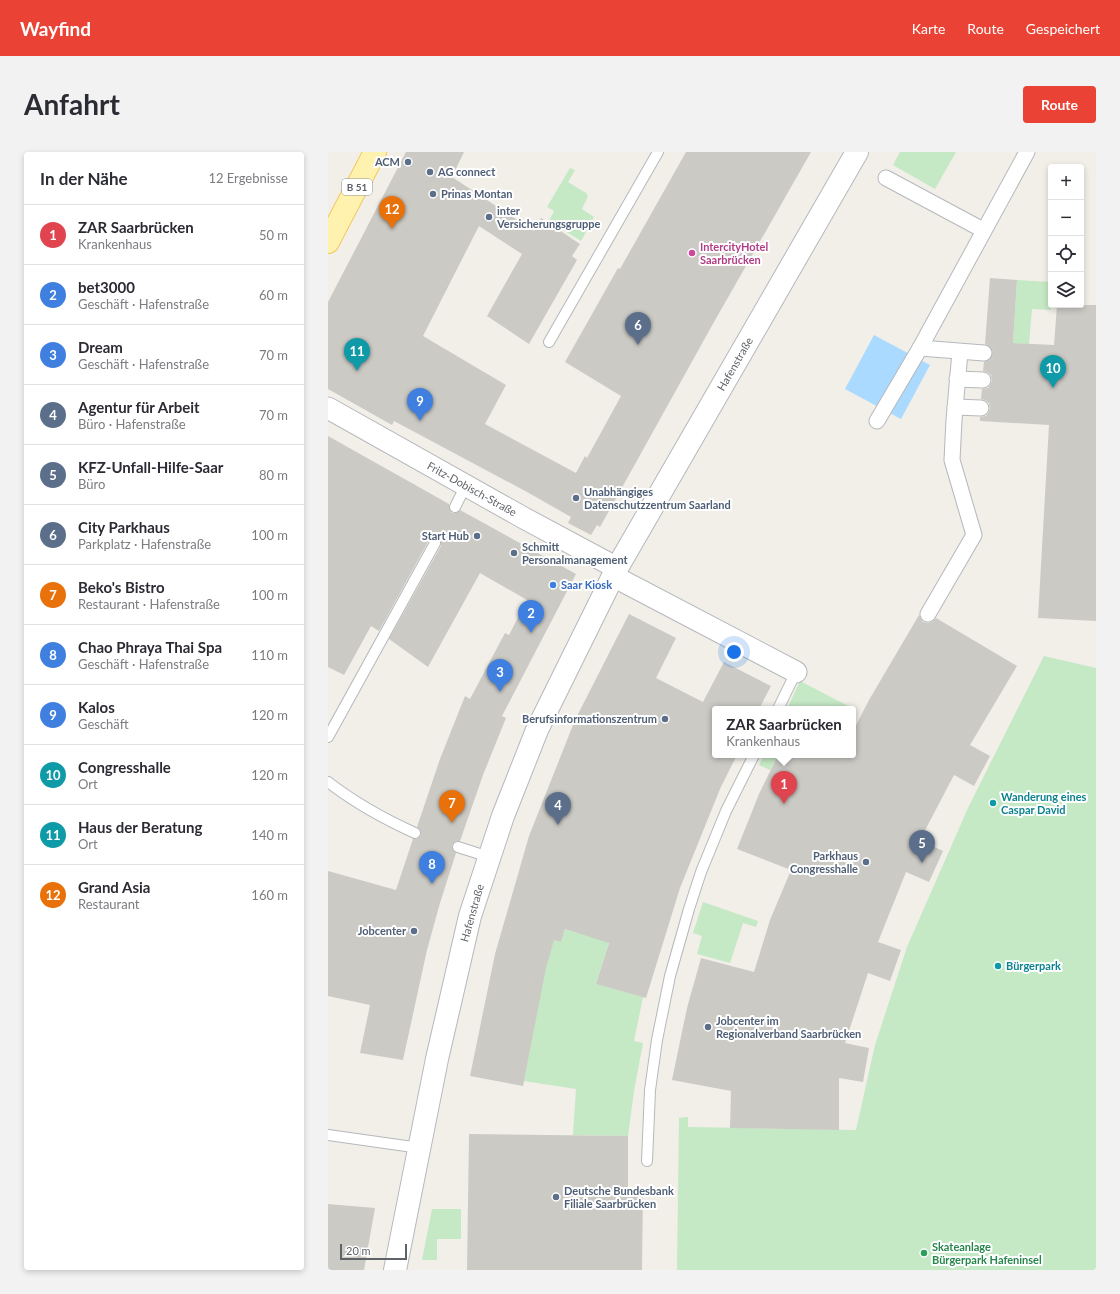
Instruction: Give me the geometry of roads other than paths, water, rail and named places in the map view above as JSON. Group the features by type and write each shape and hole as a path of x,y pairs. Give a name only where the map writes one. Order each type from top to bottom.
{"main road":[{"name":"B 51","path":"328,242 375,152"}],"street":[{"name":"Hafenstraße","path":"395,1270 437,1059 470,916 503,816 537,730 615,572 857,152"},
{"path":"877,421 920,348 983,230 1027,152"},
{"path":"886,178 983,230"},
{"path":"920,348 984,354"},
{"path":"928,614 974,535 952,460 960,352"},
{"path":"958,379 983,380"},
{"path":"955,407 981,408"},
{"name":"Fritz-Dobisch-Straße","path":"328,408 466,485 615,572"},
{"path":"615,572 796,672"}],"lane":[{"path":"549,342 658,152"},
{"path":"455,507 466,485"},
{"path":"328,737 435,543"},
{"path":"779,706 796,672"},
{"path":"647,1161 648,1113 651,1076 670,976 701,872 726,811 752,758"},
{"path":"328,782 366,809 394,824 415,832"},
{"path":"458,847 489,857"},
{"path":"328,1135 420,1148"}],"water":[{"path":"874,335 930,365 901,419 845,389"}],"tunnel":[{"path":"984,353 994,354"}],"place":[{"name":"ACM","path":"408,162"},
{"name":"AG connect","path":"430,172"},
{"name":"Prinas Montan","path":"433,194"},
{"name":"inter Versicherungsgruppe","path":"489,217"},
{"name":"Grand Asia","path":"392,229"},
{"name":"IntercityHotel Saarbrücken","path":"692,253"},
{"name":"City Parkhaus","path":"638,345"},
{"name":"Haus der Beratung","path":"357,371"},
{"name":"Congresshalle","path":"1053,388"},
{"name":"Kalos","path":"420,421"},
{"name":"Unabhängiges Datenschutzzentrum Saarland","path":"576,498"},
{"name":"Start Hub","path":"477,536"},
{"name":"Schmitt Personalmanagement","path":"514,553"},
{"name":"Saar Kiosk","path":"553,585"},
{"name":"bet3000","path":"531,633"},
{"name":"Dream","path":"500,692"},
{"name":"Berufsinformationszentrum","path":"665,719"},
{"name":"Wanderung eines Caspar David","path":"993,803"},
{"name":"ZAR Saarbrücken","path":"784,804"},
{"name":"Beko's Bistro","path":"452,823"},
{"name":"Agentur für Arbeit","path":"558,825"},
{"name":"Parkhaus Congresshalle","path":"866,862"},
{"name":"KFZ-Unfall-Hilfe-Saar","path":"922,863"},
{"name":"Chao Phraya Thai Spa","path":"432,884"},
{"name":"Jobcenter","path":"414,931"},
{"name":"Bürgerpark","path":"998,966"},
{"name":"Jobcenter im Regionalverband Saarbrücken","path":"708,1027"},
{"name":"Deutsche Bundesbank Filiale Saarbrücken","path":"556,1197"},
{"name":"Skateanlage Bürgerpark Hafeninsel","path":"924,1253"}]}
